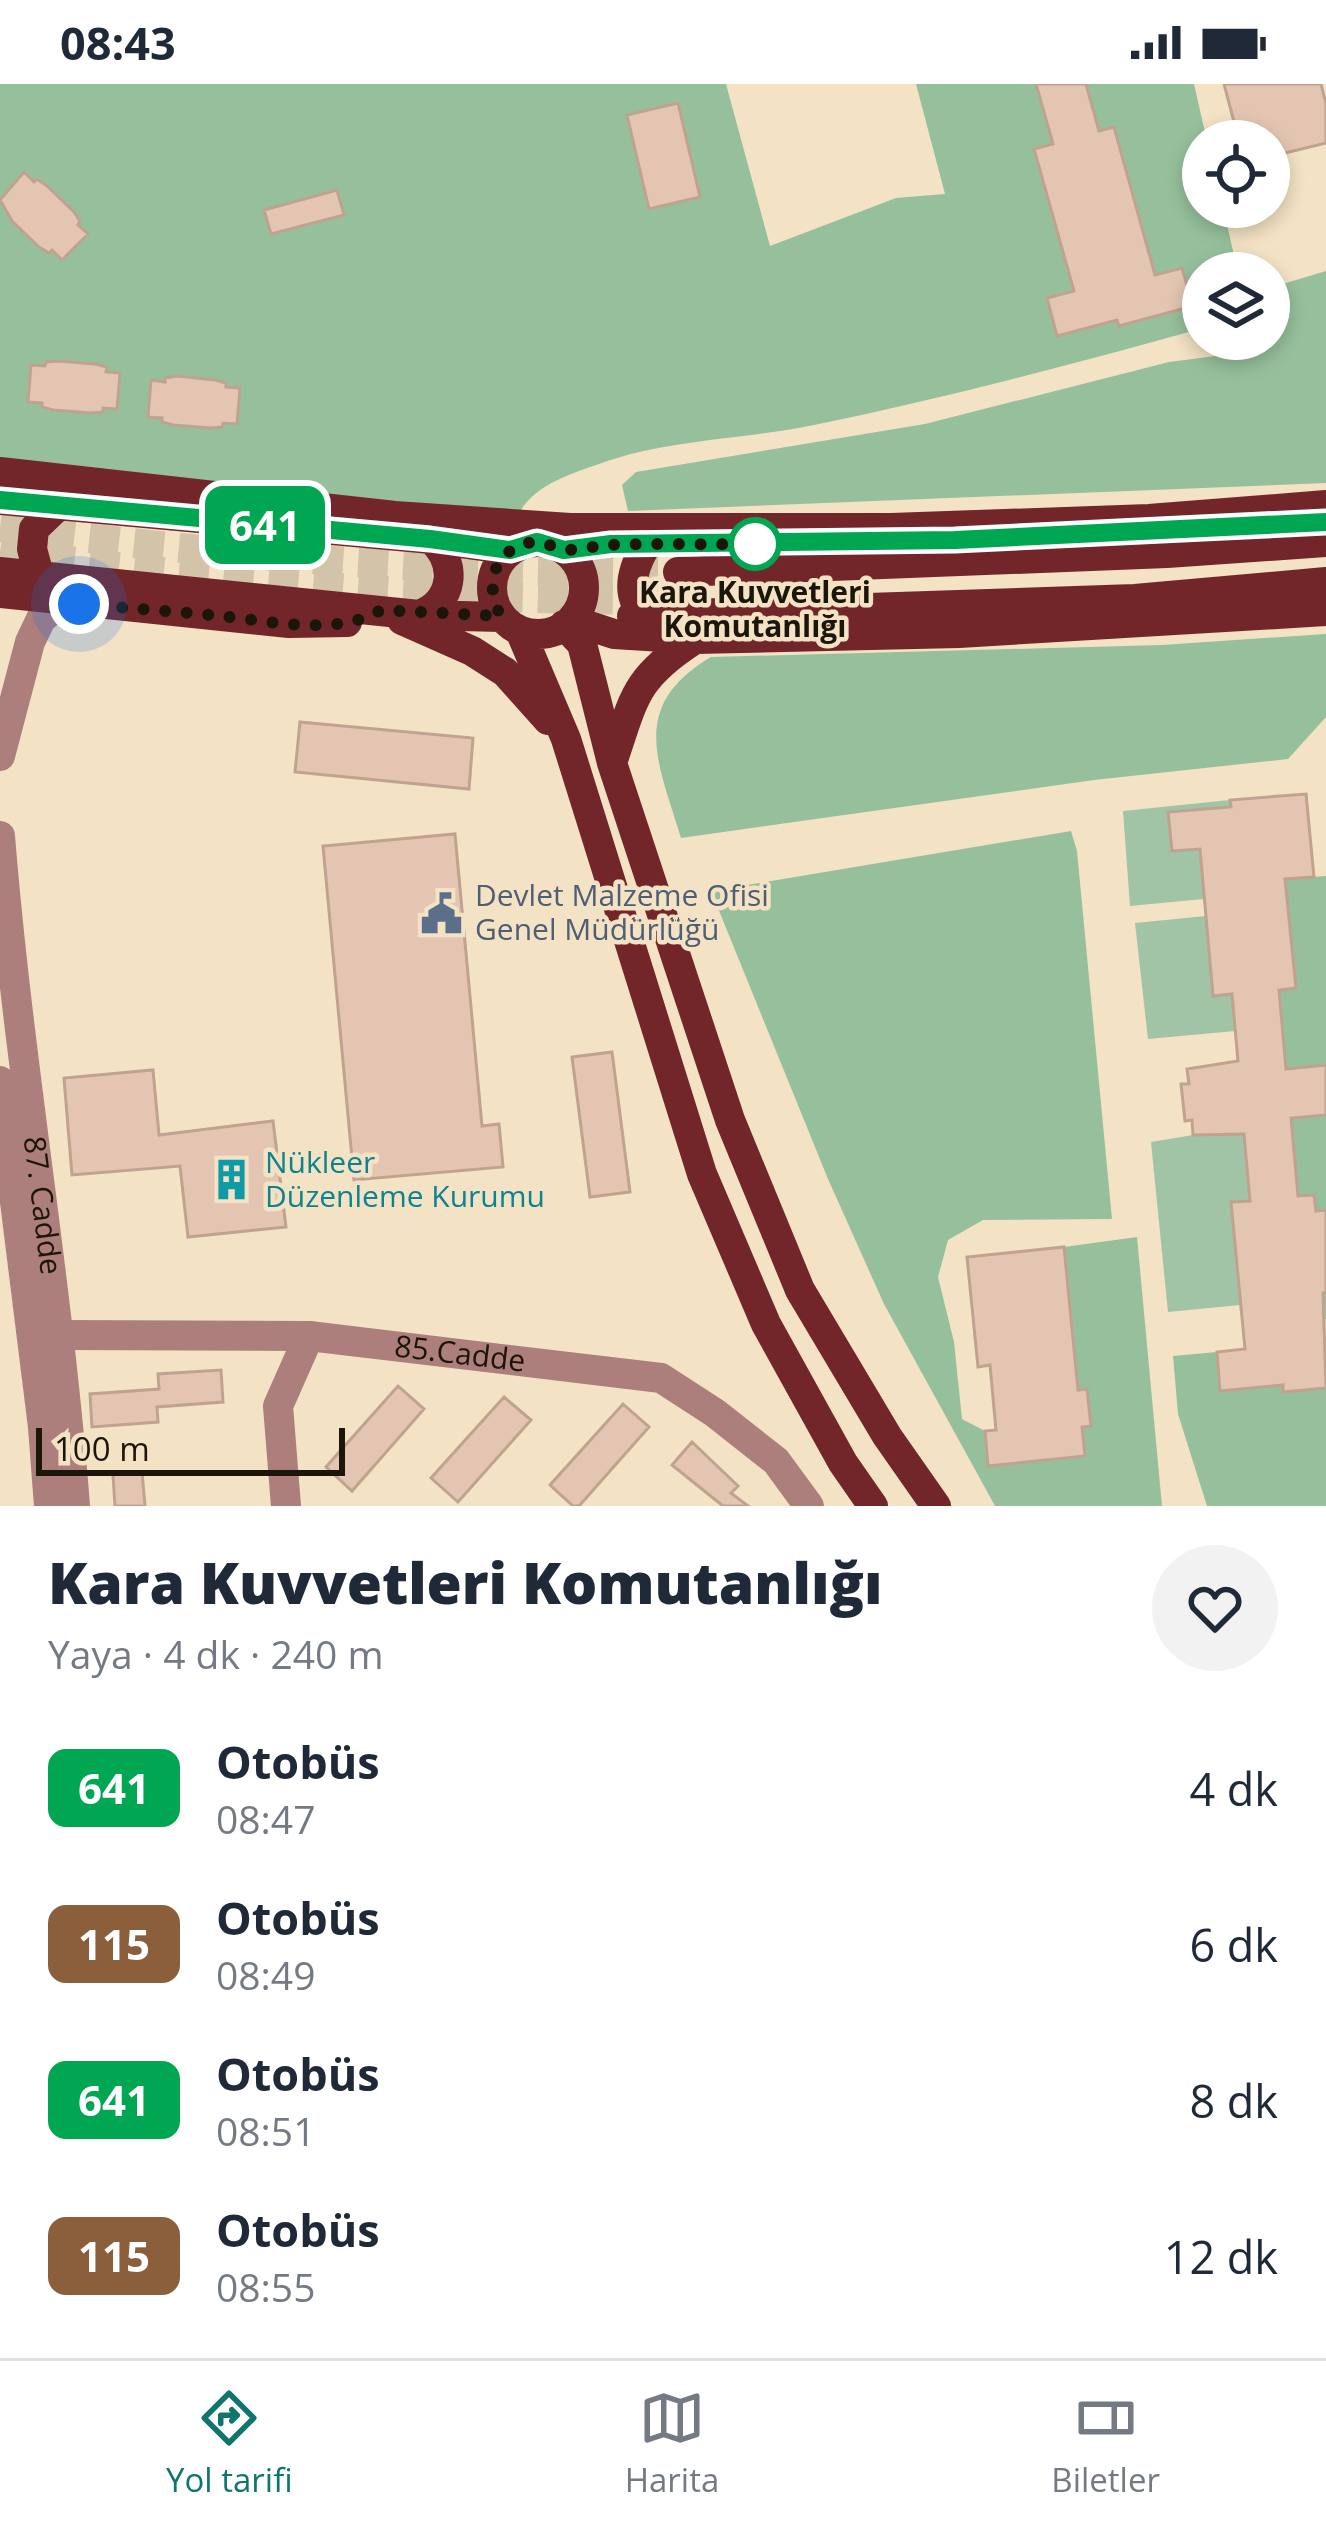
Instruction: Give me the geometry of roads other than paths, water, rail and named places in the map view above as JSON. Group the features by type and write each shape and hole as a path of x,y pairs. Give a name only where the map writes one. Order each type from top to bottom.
{"main road":[{"path":"0,472 394,516 570,528 891,528 1149,519 1326,505"},
{"path":"0,500 510,550 537,542 564,550 611,544 955,540 1326,522"},
{"path":"40,575 32,549 34,530 57,507"},
{"path":"419,614 436,607 448,592 445,560 430,539"},
{"path":"1326,542 678,586 1326,582"},
{"path":"645,547 632,581 637,608 647,617"},
{"path":"510,550 493,574 491,589 566,739 703,1174 766,1324 873,1506"},
{"path":"564,550 581,571 584,598 572,618"},
{"path":"0,572 419,614 511,625 542,635 572,618 1136,598 1326,582"},
{"path":"0,593 289,623 339,624 381,610"},
{"path":"381,610 472,651 505,672 566,739"},
{"path":"572,618 614,634 695,639 959,633 1326,610"},
{"path":"572,618 612,763 730,1120 800,1290 887,1436 936,1506"},
{"path":"612,763 638,688 665,659 695,639"}],"street":[{"path":"0,756 30,642 41,619 62,601"},
{"name":"87. Cadde","path":"0,836 17,1185 59,1335 75,1506"},
{"name":"87. Cadde","path":"0,1081 17,1185 49,1506"},
{"name":"85.Cadde","path":"59,1335 309,1336 662,1378 776,1461 809,1506"},
{"path":"286,1506 278,1406 309,1336"}],"tunnel":[{"path":"0,527 338,561 678,572"},
{"path":"0,552 328,587 658,600"}],"place":[{"name":"Kara Kuvvetleri Komutanlığı","path":"755,544"},
{"name":"Devlet Malzeme Ofisi Genel Müdürlüğü","path":"441,913"},
{"name":"Nükleer Düzenleme Kurumu","path":"231,1180"}]}
